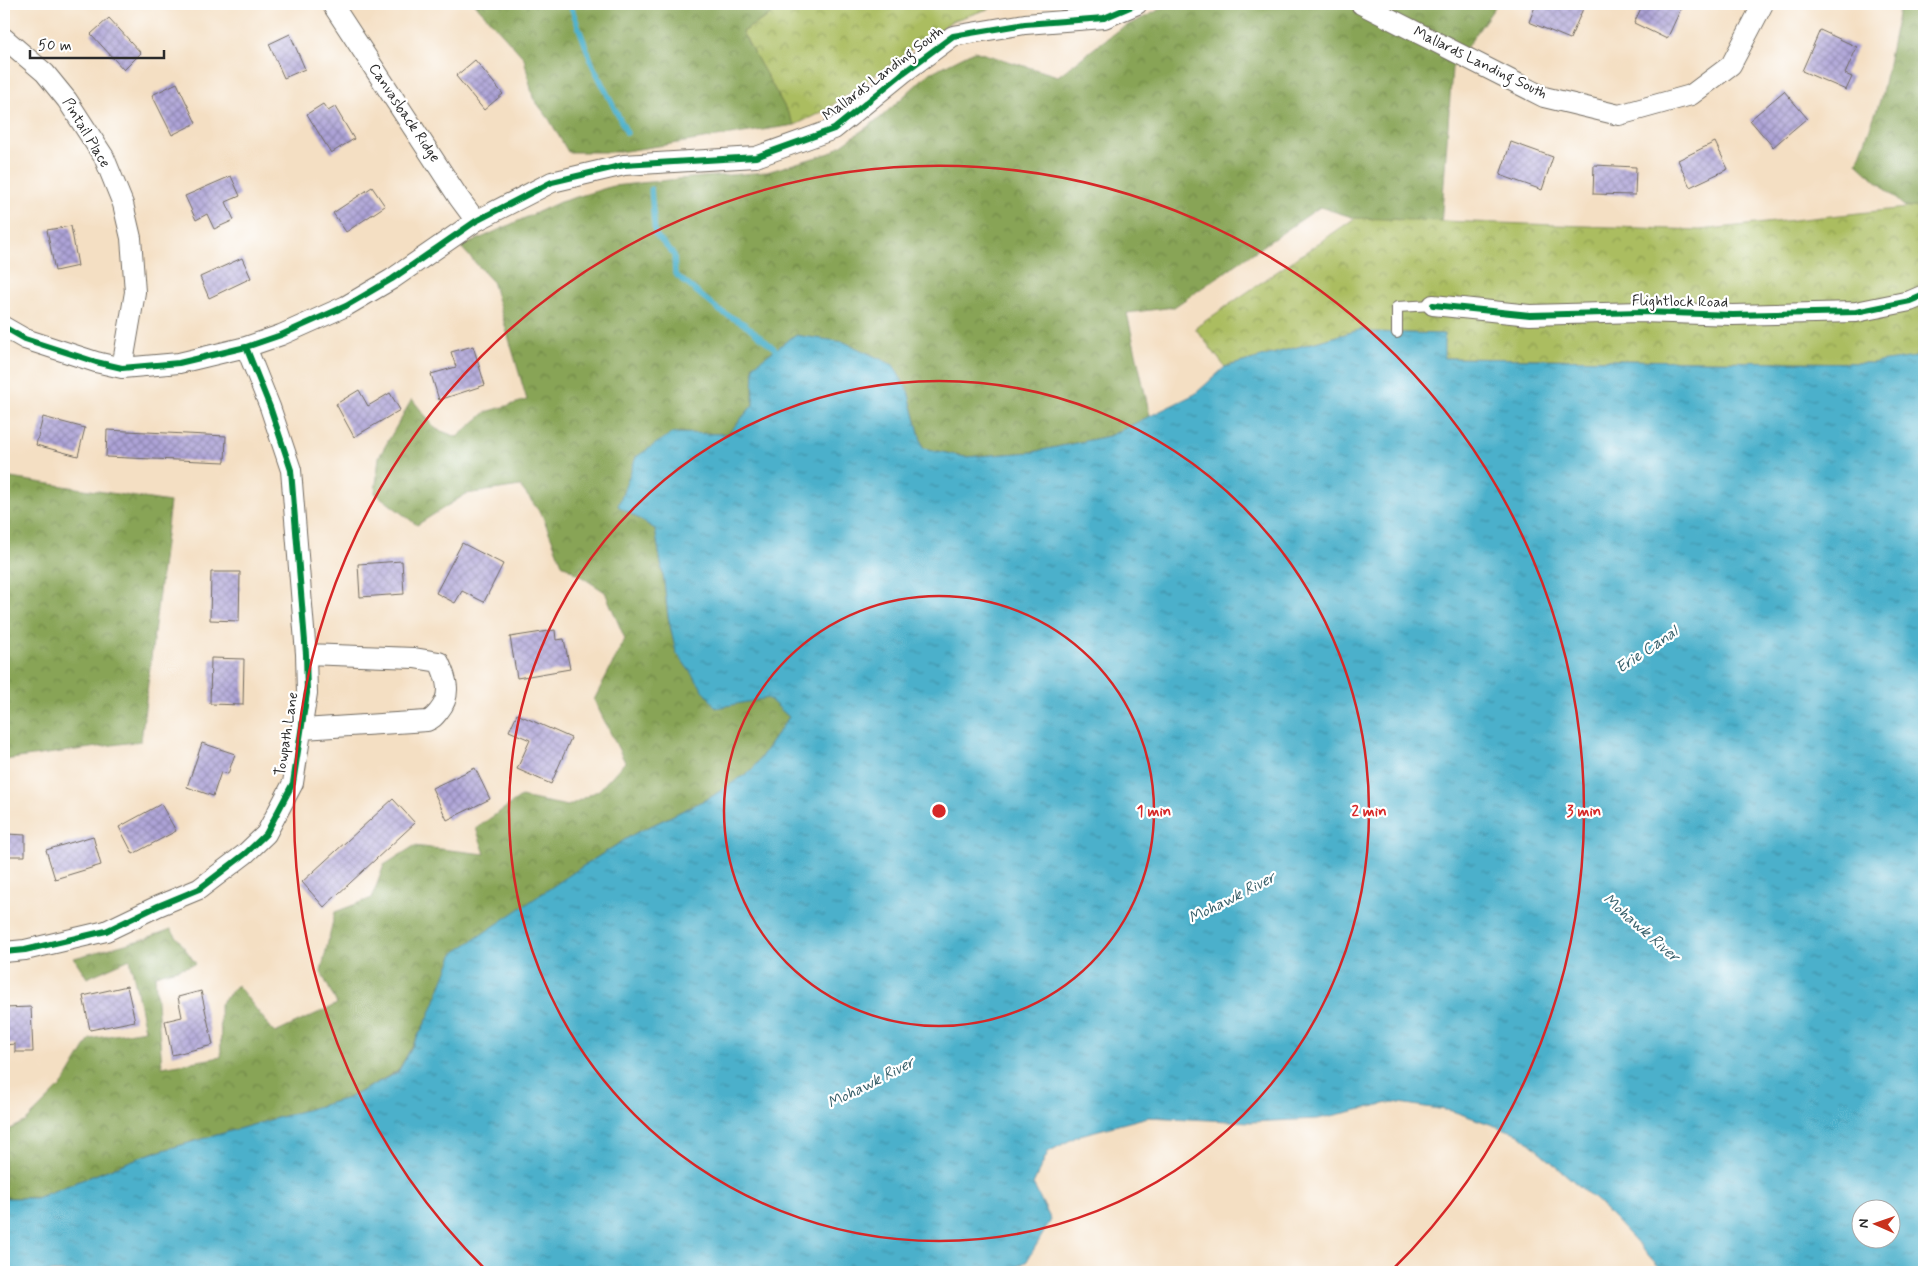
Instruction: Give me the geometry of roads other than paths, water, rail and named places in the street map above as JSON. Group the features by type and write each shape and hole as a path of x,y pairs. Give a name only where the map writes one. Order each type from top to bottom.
{"street":[{"name":"Canvasback Ridge","path":"332,4 476,221"},
{"name":"Mallards Landing South","path":"4,327 25,339 96,362 122,368 179,363 246,347 281,335 346,306 392,278 476,221 552,182 624,165 756,157 834,129 903,73 953,36 1024,24 1104,18 1137,4"},
{"name":"Mallards Landing South","path":"1361,4 1544,97 1618,115 1691,95 1731,65 1763,4"},
{"name":"Pintail Place","path":"4,38 45,73 67,100 104,157 123,204 131,238 136,292 122,368"},
{"name":"Flightlock Road","path":"1433,305 1530,315 1640,312 1733,316 1856,312 1924,295"},
{"name":"Towpath Lane","path":"4,952 25,950 106,931 200,889 245,854 266,834 293,783 303,729 307,693 306,654 291,470 270,407 246,347"},
{"path":"303,729 427,721 432,719 445,703 449,688 439,662 414,658 306,654"}],"lane":[{"path":"1396,332 1397,307 1433,305"}],"water":[{"path":"1363,329 1370,332 1444,334 1444,358 1870,363 1924,356 1924,1272 1664,1272 1601,1205 1519,1134 1452,1111 1393,1102 1318,1119 1250,1122 1148,1117 1080,1135 1048,1152 1033,1184 1051,1220 1027,1261 1009,1272 4,1272 4,1198 36,1198 146,1155 348,1098 398,1072 428,1018 454,953 634,834 711,797 752,770 789,717 768,698 716,708 676,652 668,616 655,529 618,506 636,457 672,433 728,434 753,405 754,365 795,335 844,342 893,365 908,391 923,448 965,457 1033,452 1109,436 1195,394 1225,367"}],"waterway":[{"path":"570,4 593,66 627,133"},
{"path":"651,189 655,234 674,255 675,274 720,311 746,325 775,349 779,355"}],"water label":[{"name":"Erie Canal","path":"1647,650"},
{"name":"Mohawk River","path":"1232,898"},
{"name":"Mohawk River","path":"1641,928"},
{"name":"Mohawk River","path":"871,1083"}]}
